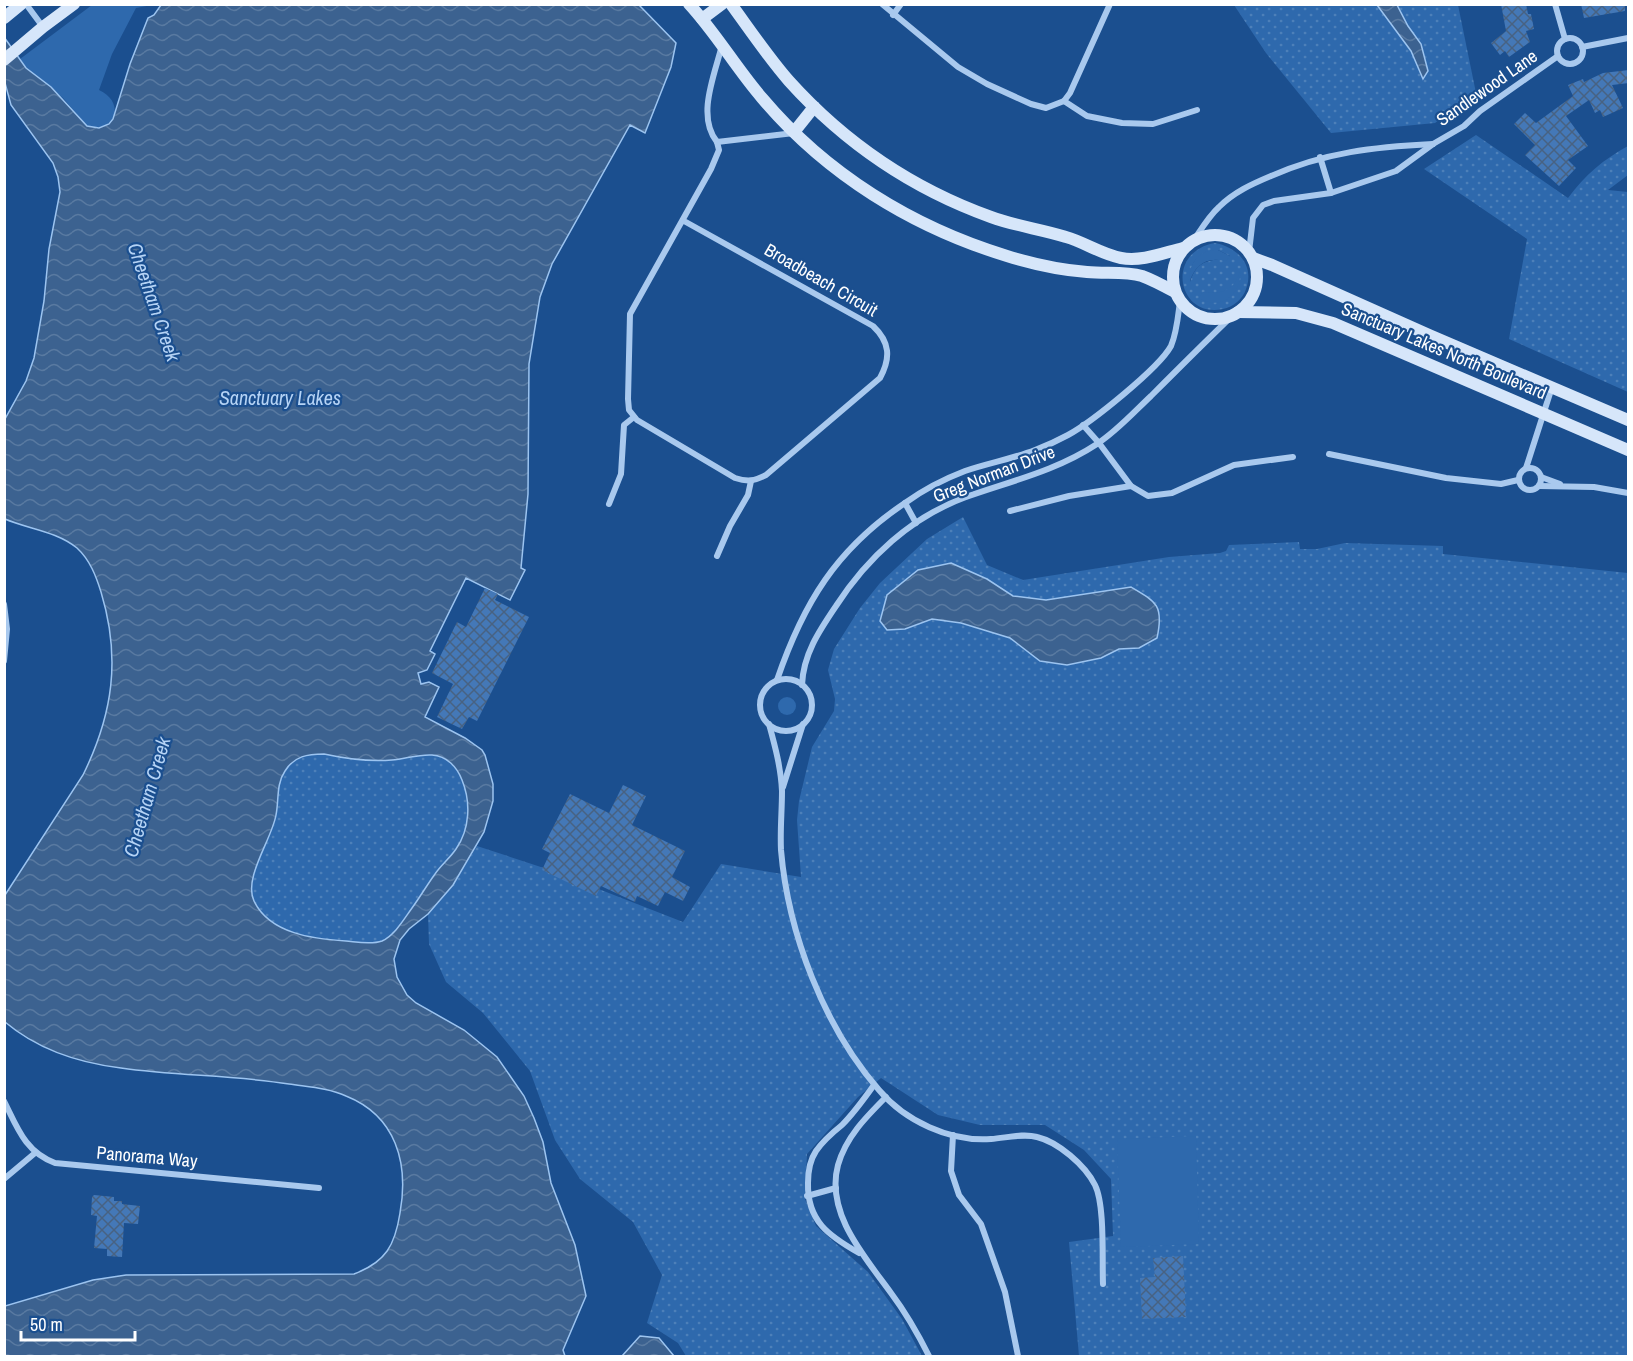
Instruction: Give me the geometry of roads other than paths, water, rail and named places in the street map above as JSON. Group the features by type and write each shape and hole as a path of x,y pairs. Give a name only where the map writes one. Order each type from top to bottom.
{"street":[{"path":"4,18 21,4"},
{"path":"26,4 43,27"},
{"path":"4,60 74,4"},
{"path":"689,4 761,98 825,160 866,191 956,238 1010,257 1085,272 1143,276 1178,296"},
{"path":"702,19 722,4"},
{"path":"731,4 772,61 814,107 850,138 894,170 944,198 984,214 1020,226 1067,237 1087,247 1120,258 1138,259 1183,248 1206,235 1230,237 1240,243 1251,255 1256,270 1255,288 1247,304 1235,314 1218,319 1204,318 1190,312 1178,296 1172,280 1173,268 1183,248"},
{"path":"882,4 958,68 987,84 1031,104 1046,108 1064,101 1070,93 1110,4"},
{"path":"893,15 902,4"},
{"path":"1555,4 1565,39"},
{"path":"1582,46 1629,38"},
{"path":"1565,39 1576,39 1582,46 1582,57 1575,64 1565,63 1558,56 1557,46 1565,39"},
{"path":"717,556 730,526 748,495 751,481 735,478 634,417 629,410 628,399 630,314 684,221 711,169 718,150 717,142 708,125 708,109 722,45"},
{"name":"Sandlewood Lane","path":"1251,255 1253,218 1263,205 1274,201 1330,193 1396,171 1433,144 1464,126 1480,111 1558,56"},
{"path":"1064,101 1087,116 1122,123 1153,124 1197,110"},
{"path":"717,142 794,132 814,107"},
{"name":"Sandlewood Lane","path":"1194,240 1205,222 1219,206 1243,189 1320,157 1374,147 1433,144"},
{"path":"1320,157 1330,193"},
{"name":"Broadbeach Circuit","path":"684,221 873,326 882,334 887,347 887,365 880,378 766,475 751,481"},
{"name":"Sanctuary Lakes North Boulevard","path":"1251,255 1629,420"},
{"name":"Greg Norman Drive","path":"1103,1284 1100,1201 1095,1185 1083,1169 1066,1153 1036,1136 988,1139 953,1135 913,1120 874,1085 840,1034 810,974 793,924 781,849 782,791 779,763 769,724 764,719 760,704 766,688 777,680 796,630 815,594 838,562 872,527 905,502 933,486 955,476 1034,451 1083,425 1127,390 1167,352 1175,334 1178,296"},
{"name":"Sanctuary Lakes North Boulevard","path":"1235,314 1296,313 1333,322 1629,450"},
{"name":"Greg Norman Drive","path":"782,791 803,724 811,709 811,700 802,685 804,665 809,651 820,630 861,571 887,545 916,523 946,505 1060,465 1099,443 1125,421 1235,314"},
{"path":"1526,468 1552,387"},
{"path":"609,504 621,474 624,425 634,417"},
{"path":"1083,425 1131,486 1148,496 1162,496 1187,487 1234,465 1293,457"},
{"path":"1533,448 1536,469 1541,477 1564,486"},
{"path":"1329,454 1446,478 1501,484 1518,480"},
{"path":"1536,469 1526,468 1521,471 1518,480 1527,490 1533,490 1539,486 1564,486 1607,489 1629,494"},
{"path":"1539,486 1541,477"},
{"path":"1010,511 1069,496 1131,486"},
{"path":"905,502 916,523"},
{"path":"4,604 7,629 4,661"},
{"path":"777,680 786,679 802,685"},
{"path":"769,724 782,730 797,728 803,724"},
{"path":"861,1254 834,1238 818,1223 807,1196 808,1174 814,1154 830,1133 860,1105 874,1085"},
{"path":"883,1095 848,1142 838,1166 836,1188 848,1229 861,1254 903,1310 929,1356"},
{"path":"4,1101 22,1137 35,1153 4,1179"},
{"path":"953,1135 951,1171 959,1195 981,1224 1005,1292 1018,1356"},
{"name":"Panorama Way","path":"35,1153 47,1160 64,1165 319,1188"},
{"path":"807,1196 836,1188"}],"water":[{"name":"Sanctuary Lakes","path":"161,5 639,5 676,43 671,67 645,133 630,125 552,264 540,297 529,364 528,494 521,568 525,570 510,600 466,578 430,651 435,654 427,670 418,673 421,684 429,682 439,687 425,717 465,738 482,750 485,755 493,784 493,801 484,832 453,885 428,914 409,929 400,940 394,959 397,977 407,995 416,1003 464,1030 497,1057 524,1096 534,1118 543,1142 551,1183 575,1245 586,1296 563,1350 565,1356 5,1356 5,1306 93,1280 126,1275 354,1274 374,1264 392,1243 398,1224 402,1194 400,1159 387,1129 377,1116 346,1096 325,1089 268,1081 106,1066 45,1047 17,1032 5,1022 5,895 83,775 107,708 112,663 107,616 97,580 86,558 69,542 5,519 5,419 26,381 34,358 44,301 49,249 60,192 53,163 11,105 5,83 4,37 26,68 51,87 87,126 99,128 109,124 113,119 130,64 148,18 154,15","holes":["324,754 374,761 422,755 437,756 447,760 454,767 465,788 468,815 461,841 399,926 382,941 364,943 294,933 271,921 254,901 252,881 273,825 282,776 297,759 307,755"]},
{"path":"1377,5 1397,5 1421,44 1428,71 1423,79 1411,51"},
{"path":"951,563 987,579 1013,596 1046,600 1131,587 1156,606 1160,619 1157,638 1139,648 1119,649 1101,658 1067,665 1040,661 1010,638 961,623 932,619 905,629 887,630 880,621 887,595 918,570"},
{"path":"640,1336 659,1338 674,1356 622,1356"}],"water label":[{"name":"Cheetham Creek","path":"154,302"},
{"name":"Cheetham Creek","path":"147,797"}]}
